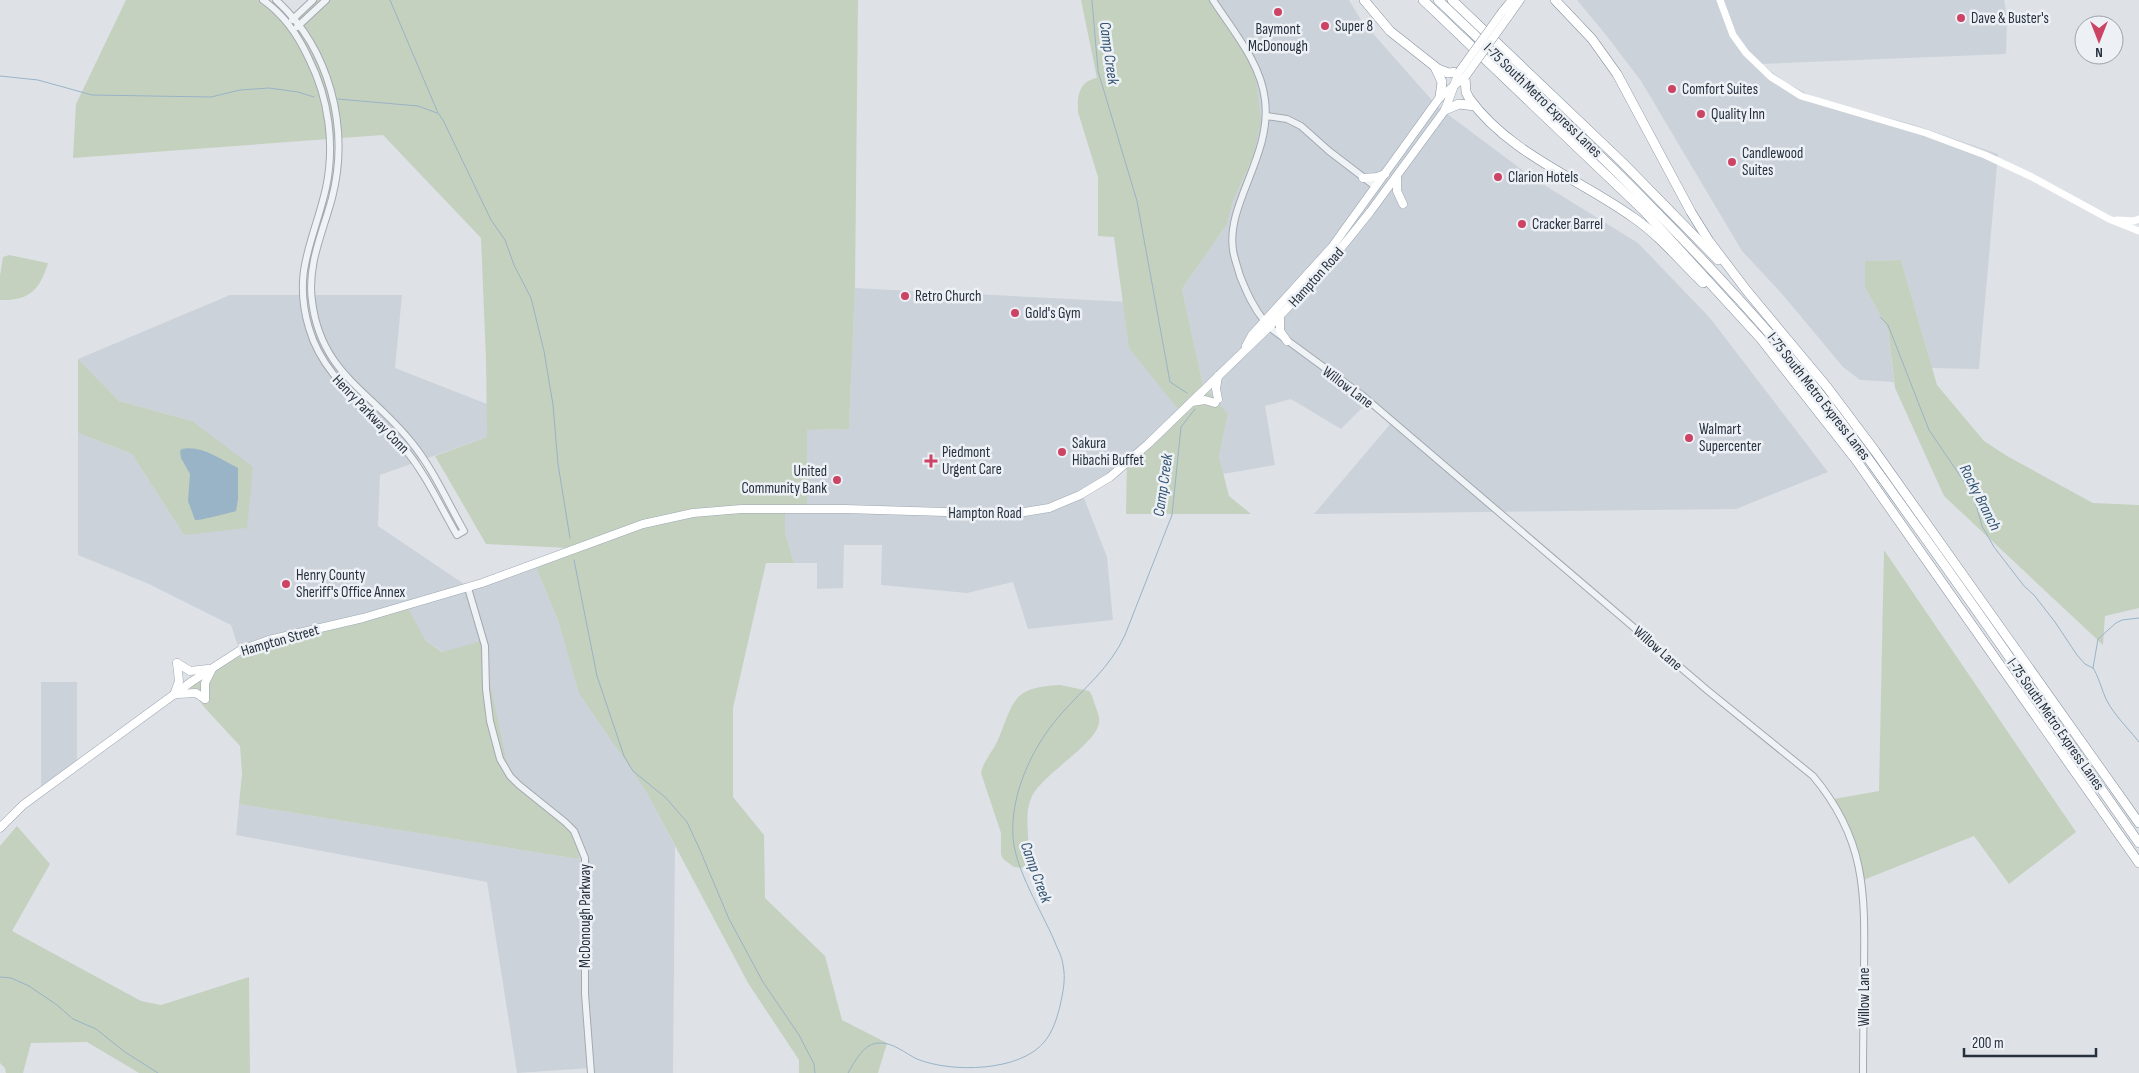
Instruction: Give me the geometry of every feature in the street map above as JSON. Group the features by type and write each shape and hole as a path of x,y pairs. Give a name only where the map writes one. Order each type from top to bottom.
{"highway":[{"path":"1364,0 1390,31 1435,67 1448,73 1462,74 1466,92 1475,106 1497,128 1525,150 1642,223 1761,339"},
{"path":"1423,0 1644,211 1761,339 1856,460 2139,863"},
{"name":"I-75 South Metro Express Lanes","path":"1438,0 1693,248 1811,382 1877,471 2139,843"},
{"path":"1452,0 1622,162 1747,290"},
{"path":"1555,0 1592,39 1617,74 1691,212 1709,241 1827,387 1875,451 2139,822"},
{"path":"1435,67 1442,82 1440,97"},
{"path":"1445,110 1459,104 1475,106"}],"main road":[{"name":"Hampton Road","path":"1505,15 1512,0"},
{"name":"Hampton Road","path":"1244,351 1252,335 1280,316 1336,255 1445,110 1453,88 1462,74 1505,15 1520,0"},
{"path":"1720,2 1736,40 1756,65 1801,96 1926,133 2010,166 2109,219 2139,232"},
{"name":"Hampton Road","path":"548,558 643,524 679,515 723,509 839,508 983,515 1021,514 1041,510 1080,496 1110,477 1192,402 1244,351 1332,247 1440,97 1453,88"},
{"path":"1363,178 1377,177 1386,173"},
{"path":"1398,174 1396,186 1403,204"},
{"path":"2109,219 2127,221 2139,219"},
{"path":"1280,316 1280,331 1286,341"},
{"path":"1192,402 1216,401 1218,376"},
{"name":"Hampton Street","path":"0,828 23,805 173,696 239,651 269,640 364,618 468,588 548,558"},
{"path":"173,696 179,681 177,663 190,671 213,668"},
{"path":"173,696 182,693 196,693 205,699 205,684 213,668"}],"street":[{"name":"Henry Parkway Conn","path":"263,0 287,23 306,53 321,87 327,112 330,143 326,187 303,268 303,299 308,328 319,354 337,381 394,436 414,460 456,535 464,531 430,470 412,443 349,381 326,350 319,334 312,303 311,271 336,178 339,135 329,83 316,53 300,25 276,0"},
{"path":"287,23 313,0"},
{"path":"292,31 326,0"},
{"name":"Willow Lane","path":"1213,0 1233,29 1257,71 1265,98 1266,116 1263,142 1234,228 1233,251 1248,298 1266,324 1286,341 1363,396 1707,690 1814,776 1825,789 1848,831 1859,864 1863,887 1863,1073"},
{"path":"1266,116 1287,119 1301,126 1376,187"},
{"name":"McDonough Parkway","path":"468,588 486,646 486,689 490,721 500,759 510,776 519,785 566,822 574,831 585,858 586,994 592,1073"}],"shaded area":[{"path":"1213,0 1349,0 1361,20 1438,107 1533,178 1638,243 1710,318 1828,472 1736,509 1314,514 1392,422 1368,402 1341,429 1291,399 1265,406 1275,465 1223,474 1219,457 1228,414 1203,385 1182,289 1227,224 1233,201 1253,157"},
{"path":"1577,0 2004,0 2007,17 2006,54 1762,64 1785,82 1817,99 1912,124 1998,154 1979,369 1932,368 1901,260 1865,261 1865,287 1888,330 1894,382 1860,380 1843,367 1783,295 1742,251 1641,81"},
{"path":"855,288 1129,302 1178,410 1127,459 1082,493 1107,557 1113,620 1028,629 1013,582 967,593 881,585 882,545 844,545 843,588 817,589 817,563 794,563 785,532 785,506 807,505 807,430 849,429"},
{"path":"230,295 402,295 395,368 487,404 487,437 380,475 378,526 467,586 535,565 559,623 675,846 673,1073 591,1073 590,1068 517,1073 487,882 236,835 239,804 578,859 510,777 443,652 425,640 239,649 231,625 149,584 78,555 78,433 132,454 184,535 192,421 119,401 78,359"},
{"path":"41,682 77,682 77,767 41,794"}],"green space":[{"path":"126,0 258,0 285,24 315,0 858,0 855,288 849,429 807,430 807,505 785,506 785,532 794,563 766,563 733,708 733,797 764,835 765,898 825,956 842,1020 887,1043 878,1073 799,1073 799,1060 748,983 646,791 579,693 559,623 535,565 568,548 486,544 435,456 487,437 481,238 383,135 73,158 76,104"},
{"path":"1081,0 1213,0 1238,35 1255,73 1261,122 1253,157 1233,201 1227,224 1182,289 1203,385 1228,414 1219,457 1229,496 1251,514 1126,514 1127,459 1178,409 1129,348 1114,237 1098,236 1098,177 1078,112 1080,90 1086,82 1097,78"},
{"path":"9,255 48,263 41,280 32,292 19,298 0,300 0,276 3,257"},
{"path":"1901,260 1937,385 1984,441 2007,456 2093,503 2139,505 2139,608 2105,616 2103,645 1944,496 1895,388 1888,330 1865,287 1865,261"},
{"path":"78,359 119,401 192,421 253,467 247,528 184,535 132,454 78,433"},
{"path":"1884,550 2076,832 2009,884 1974,836 1861,881 1858,849 1846,824 1828,800 1879,791"},
{"path":"408,608 425,640 442,652 481,641 510,777 580,832 578,859 239,804 242,774 240,746 204,707 188,684 239,649 292,630"},
{"path":"1060,685 1089,691 1098,714 1099,723 1089,740 1047,778 1032,796 1027,821 1027,864 1022,868 1014,867 1003,859 1001,854 1001,833 981,773 1016,700 1031,689"},
{"path":"17,826 50,864 12,931 141,1001 161,1005 249,977 250,1073 139,1073 87,1042 31,1043 23,1073 6,1073 5,1068 0,1063 0,846"}],"water":[{"path":"189,448 204,451 238,468 236,511 195,520 188,501 190,474 181,458 180,451"}],"waterway":[{"path":"390,0 438,113 491,220 505,240 514,265 531,298 544,351 553,405 558,464 570,538"},
{"name":"Camp Creek","path":"1092,0 1098,71 1137,201 1170,382 1187,393"},
{"path":"0,76 38,80 92,95 211,97 240,90 269,88 298,92 314,97"},
{"path":"338,99 418,106 437,113"},
{"name":"Rocky Branch","path":"1880,317 1888,325 1929,430 1965,483 1975,501 1982,526 1994,547 2055,622 2077,655 2085,664 2093,668"},
{"name":"Camp Creek","path":"848,1073 864,1049 879,1043 889,1044 917,1059 931,1064 966,1068 985,1067 1020,1059 1034,1051 1045,1041 1050,1033 1060,1006 1064,986 1064,970 1059,952 1024,877 1015,851 1013,838 1015,805 1019,788 1032,756 1050,727 1104,668 1125,635 1172,515 1181,427 1195,409"},
{"path":"574,560 597,676 624,756 633,771 666,798 687,822 729,919 763,982 799,1035 814,1064 815,1073"},
{"path":"2139,618 2122,620 2116,623 2098,639 2093,668 2110,706 2139,742"},
{"path":"0,977 11,978 29,986 57,1005 73,1019 96,1029 125,1052 158,1073"}],"place":[{"name":"Baymont McDonough","path":"1278,12"},
{"name":"Dave & Buster's","path":"1961,18"},
{"name":"Super 8","path":"1325,26"},
{"name":"Comfort Suites","path":"1672,89"},
{"name":"Quality Inn","path":"1701,114"},
{"name":"Candlewood Suites","path":"1732,162"},
{"name":"Clarion Hotels","path":"1498,177"},
{"name":"Cracker Barrel","path":"1522,224"},
{"name":"Retro Church","path":"905,296"},
{"name":"Gold's Gym","path":"1015,313"},
{"name":"Walmart Supercenter","path":"1689,438"},
{"name":"Sakura Hibachi Buffet","path":"1062,452"},
{"name":"Piedmont Urgent Care","path":"931,461"},
{"name":"United Community Bank","path":"837,480"},
{"name":"Henry County Sheriff's Office Annex","path":"286,584"}]}
